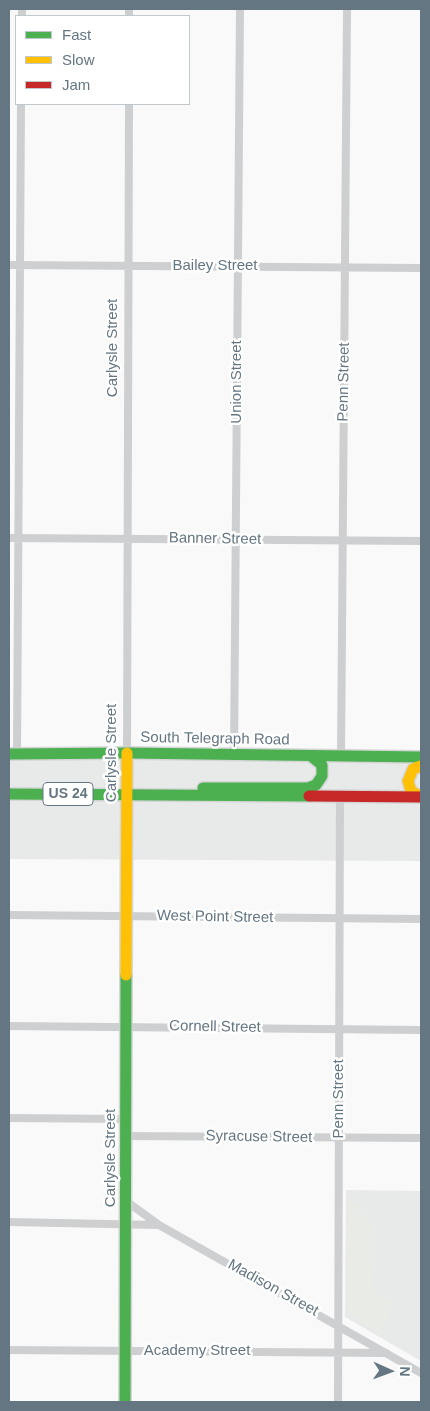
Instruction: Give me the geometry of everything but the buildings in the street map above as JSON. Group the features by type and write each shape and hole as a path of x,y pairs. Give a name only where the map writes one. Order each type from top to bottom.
{"main road":[{"name":"South Telegraph Road","path":"12,756 30,754 127,753 234,756 421,757"},
{"name":"Carlysle Street","path":"125,1402 127,753"},
{"path":"178,795 200,788 308,788 316,784 322,776 322,766 311,756"},
{"path":"421,766 413,769 408,781 411,791 421,797"},
{"name":"US 24","path":"9,794 421,797"}],"street":[{"name":"Union Street","path":"234,756 240,9"},
{"name":"Penn Street","path":"341,756 347,9"},
{"path":"12,756 17,537 21,105"},
{"name":"Carlysle Street","path":"127,753 129,105"},
{"name":"Bailey Street","path":"9,265 421,268"},
{"name":"Banner Street","path":"9,538 127,537 421,541"},
{"name":"Penn Street","path":"338,1402 340,796"},
{"name":"West Point Street","path":"9,915 421,919"},
{"name":"Cornell Street","path":"9,1026 421,1030"},
{"path":"9,1118 126,1119"},
{"name":"Syracuse Street","path":"126,1136 421,1138"},
{"name":"Madison Street","path":"126,1201 159,1225 421,1373"},
{"path":"9,1222 159,1225"},
{"name":"Academy Street","path":"9,1350 338,1351 386,1353"}],"shaded area":[{"path":"9,753 421,756 421,861 9,859"},
{"path":"346,1190 421,1191 421,1361 345,1317"},
{"path":"348,1200 366,1215 374,1227 376,1239 373,1290 395,1305 380,1333 348,1313"}],"traffic: fast":[{"path":"9,754 127,753 421,757"},
{"path":"203,788 308,788 316,785 322,776 322,765 311,756"},
{"path":"9,794 309,796"},
{"path":"125,1402 126,975"}],"traffic: slow":[{"path":"126,975 127,753"},
{"path":"421,766 413,769 408,781 411,791 421,797"}],"traffic: jam":[{"path":"309,796 421,797"}]}
